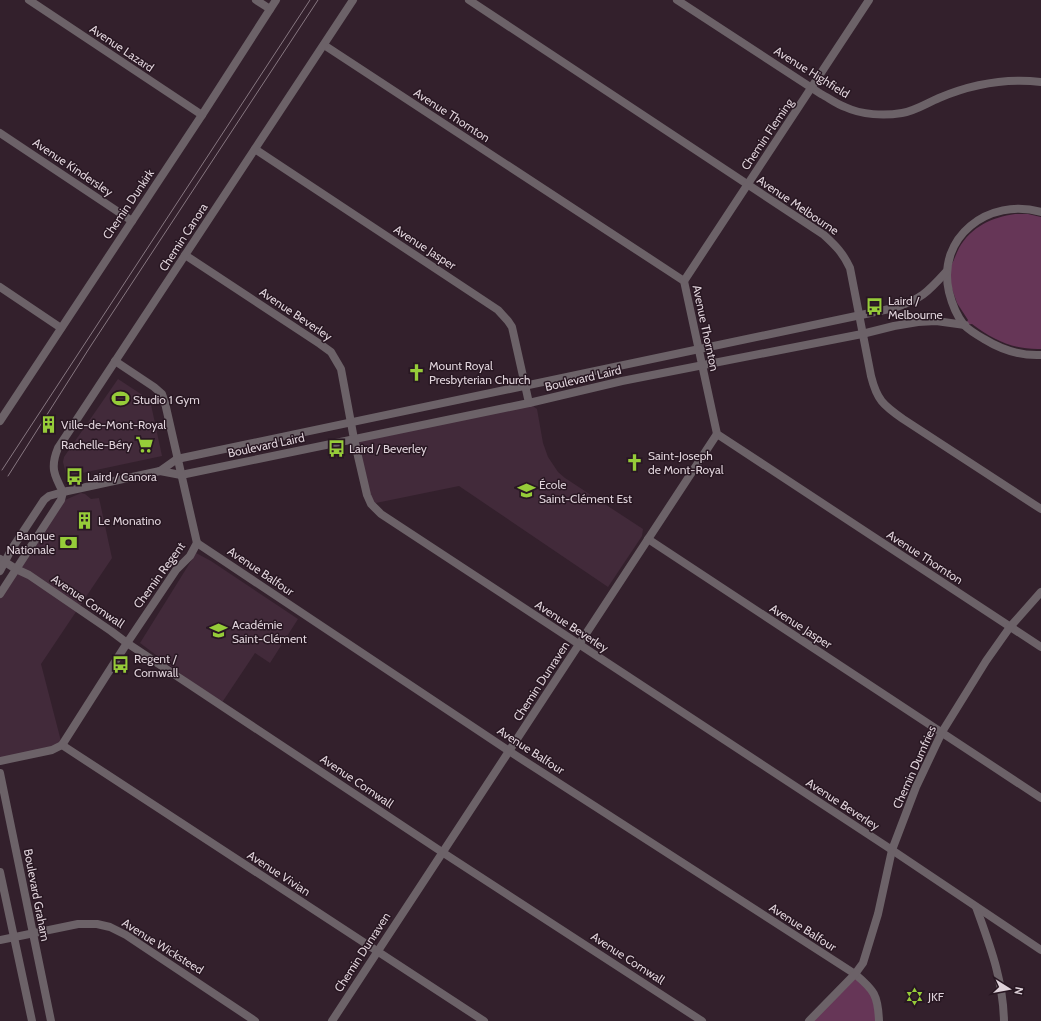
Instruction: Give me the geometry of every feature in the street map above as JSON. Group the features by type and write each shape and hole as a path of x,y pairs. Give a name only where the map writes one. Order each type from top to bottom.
{"street":[{"name":"Avenue Lazard","path":"29,0 202,115"},
{"path":"256,0 270,9"},
{"name":"Chemin Dunkirk","path":"0,421 276,0"},
{"name":"Chemin Canora","path":"64,492 55,477 53,467 54,457 58,448 354,0"},
{"name":"Avenue Melbourne","path":"469,0 824,235 845,256 850,268 862,334 874,387 881,401 887,408 1041,509"},
{"name":"Avenue Highfield","path":"677,0 845,108 872,114 903,113 961,90 997,81 1041,82"},
{"name":"Chemin Fleming","path":"684,282 869,0"},
{"name":"Avenue Thornton","path":"324,45 684,282 717,434 1041,647"},
{"name":"Avenue Kindersley","path":"0,133 132,221"},
{"name":"Avenue Jasper","path":"255,149 498,310 512,327 529,403"},
{"name":"Boulevard Laird","path":"64,492 160,471 177,459 894,308 913,302 927,293 946,272 954,246 963,233 977,220 987,214 1011,208 1041,212"},
{"name":"Avenue Beverley","path":"185,255 330,352 341,369 366,495 371,504 392,523 892,850 1041,950"},
{"name":"Boulevard Laird","path":"946,272 952,304 965,326"},
{"path":"0,287 61,328"},
{"name":"Boulevard Laird","path":"160,471 181,475 529,403 610,384 918,322 936,321 965,326 992,344 1006,351 1041,355"},
{"name":"Chemin Regent","path":"62,745 127,643 176,570 189,557 197,543 177,459 166,403 162,394 115,361"},
{"name":"Chemin Dunraven","path":"332,1021 717,434"},
{"path":"0,571 3,561 44,500 49,496 64,492"},
{"path":"0,594 58,505 64,492"},
{"name":"Avenue Jasper","path":"648,540 1041,798"},
{"name":"Avenue Balfour","path":"197,543 509,751 855,974"},
{"name":"Avenue Cornwall","path":"3,561 16,570 29,575 111,630 127,643 442,852 702,1021"},
{"name":"Chemin Dumfries","path":"809,1021 855,974 863,963 878,914 892,850 916,787 942,732 986,660 1010,627 1041,592"},
{"path":"0,761 52,750 62,745"},
{"name":"Avenue Vivian","path":"62,745 484,1021"},
{"name":"Boulevard Graham","path":"0,774 51,1021"},
{"path":"0,872 32,1021"},
{"path":"976,907 997,968 1004,1000 1004,1021"},
{"name":"Avenue Wicksteed","path":"0,940 78,924 94,923 110,927 126,935 255,1021"},
{"path":"855,974 870,987 877,1000 879,1021"}],"shaded area":[{"path":"1028,214 1041,217 1041,349 1013,346 988,335 972,324 965,325 968,320 957,303 946,272 949,269 959,248 970,234 983,224 1006,215"},
{"path":"118,379 150,400 162,456 68,476 66,474 63,462 64,457"},
{"name":"École Saint-Clément Est","path":"529,403 537,409 543,443 548,457 558,472 643,529 642,536 608,587 459,486 371,504 354,439"},
{"path":"81,493 85,494 91,499 99,498 112,558 41,664 62,745 0,761 0,598 65,500"},
{"name":"Académie Saint-Clément","path":"196,553 211,561 298,619 270,663 255,653 221,704 140,643"},
{"path":"855,974 870,987 879,1021 809,1021"}],"tram line":[{"path":"2,470 310,0"},
{"path":"8,476 90,347 318,0"}],"place":[{"name":"Laird / Melbourne","path":"875,307"},
{"name":"Mount Royal Presbyterian Church","path":"416,372"},
{"name":"Studio 1 Gym","path":"120,399"},
{"name":"Ville-de-Mont-Royal","path":"48,424"},
{"name":"Rachelle-Béry","path":"145,444"},
{"name":"Laird / Beverley","path":"336,448"},
{"name":"Saint-Joseph de Mont-Royal","path":"635,462"},
{"name":"Laird / Canora","path":"74,476"},
{"name":"École Saint-Clément Est","path":"526,491"},
{"name":"Le Monatino","path":"85,520"},
{"name":"Banque Nationale","path":"68,542"},
{"name":"Académie Saint-Clément","path":"219,631"},
{"name":"Regent / Cornwall","path":"121,665"},
{"name":"JKF","path":"915,996"}]}
